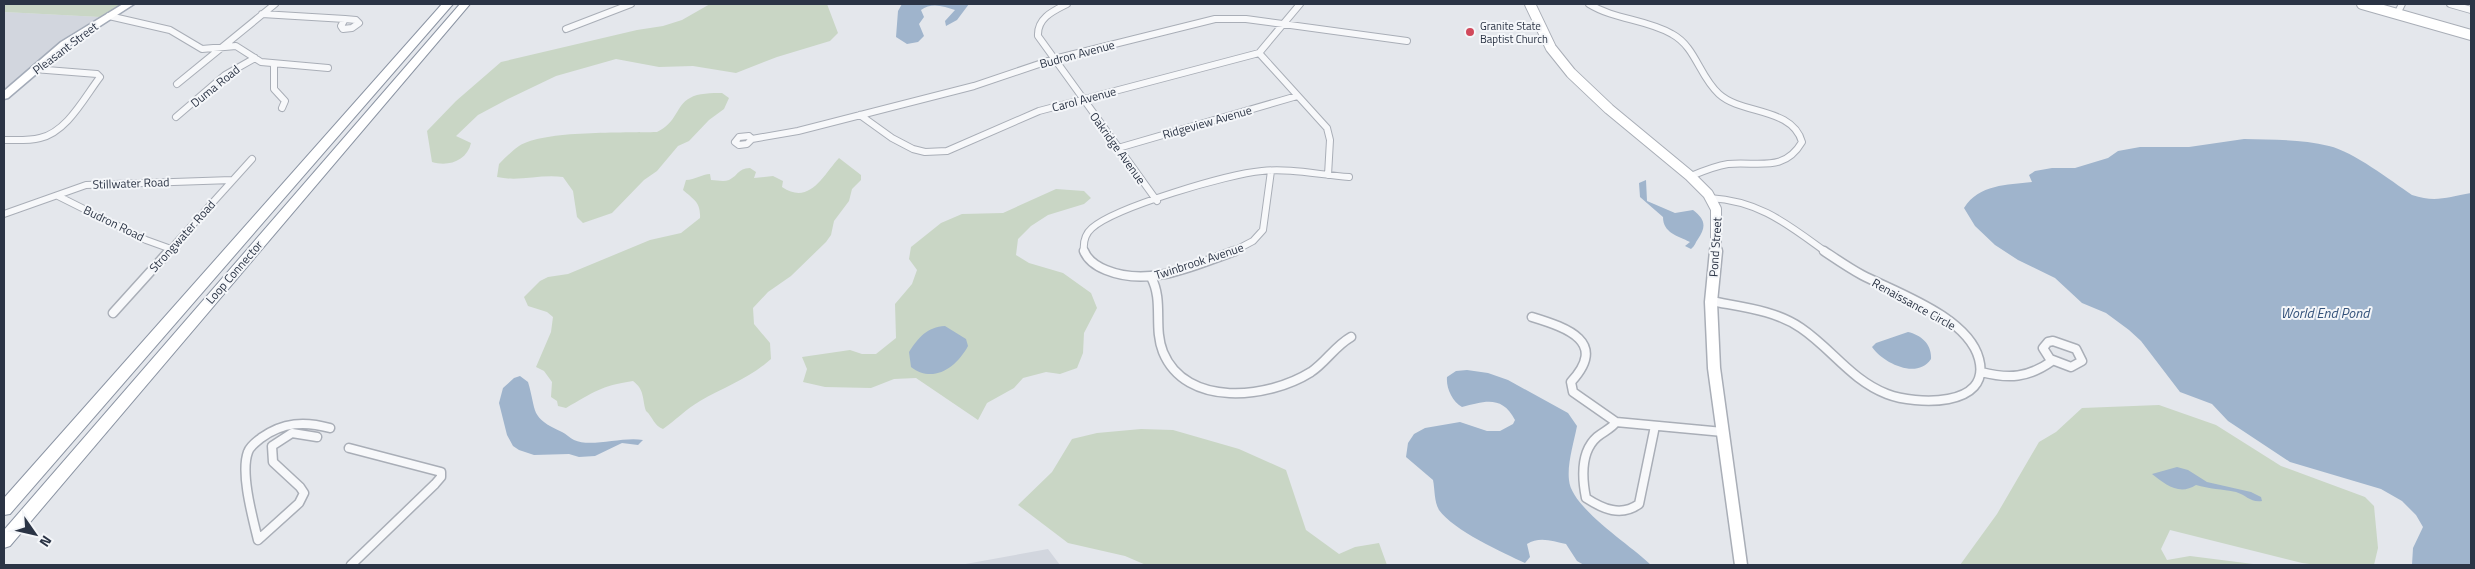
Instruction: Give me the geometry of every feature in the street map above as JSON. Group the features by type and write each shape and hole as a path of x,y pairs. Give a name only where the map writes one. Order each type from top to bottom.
{"highway":[{"name":"Loop Connector","path":"4,509 448,4"},
{"name":"Loop Connector","path":"4,541 465,4"}],"main road":[{"name":"Pleasant Street","path":"4,96 65,44 129,4"}],"street":[{"path":"177,84 275,4"},
{"path":"566,29 631,4"},
{"name":"Oakridge Avenue","path":"1067,4 1045,17 1037,29 1040,39 1156,201"},
{"path":"1300,4 1259,53 1329,132 1328,175"},
{"name":"Pond Street","path":"1530,4 1552,49 1567,69 1616,114 1691,176 1710,198 1717,210 1718,219 1711,301 1711,349 1735,505 1741,565"},
{"path":"1589,4 1609,17 1657,28 1674,35 1694,54 1717,92 1732,102 1778,116 1793,126 1801,138 1800,146 1795,152 1778,162 1730,164 1691,176"},
{"path":"2362,4 2471,35"},
{"path":"2397,14 2402,4"},
{"path":"2450,4 2471,10"},
{"path":"262,14 345,19"},
{"path":"109,16 170,30 202,49 221,49 236,46 261,62 274,65 328,68"},
{"name":"Budron Avenue","path":"752,139 792,133 974,86 1054,59 1215,19 1246,19 1407,41"},
{"name":"Carol Avenue","path":"860,115 904,145 920,151 940,153 966,145 1030,114 1259,53"},
{"name":"Duma Road","path":"176,117 225,76 255,58"},
{"path":"274,65 274,89 285,101 282,108"},
{"path":"4,140 33,139 48,136 66,121 100,77 97,74 34,69"},
{"name":"Ridgeview Avenue","path":"1118,148 1297,96"},
{"name":"Strongwater Road","path":"113,313 252,159"},
{"name":"Twinbrook Avenue","path":"1271,171 1263,230 1253,242 1243,248 1151,277 1129,278 1107,273 1092,262 1086,253 1084,244 1087,234 1099,222 1117,213 1235,176 1271,171 1349,177"},
{"name":"Stillwater Road","path":"4,214 86,185 232,180"},
{"name":"Budron Road","path":"58,196 146,240 171,249"},
{"name":"Renaissance Circle","path":"1710,198 1732,199 1757,207 1848,267 1950,322 1971,341 1979,357 1981,372"},
{"path":"1151,277 1159,293 1159,336 1163,352 1178,373 1204,388 1244,394 1284,386 1315,369 1339,344 1352,337"},
{"path":"1711,301 1771,314 1790,321 1806,331 1845,368 1864,382 1900,398 1936,402 1958,397 1973,386 1981,372 2001,377 2023,377 2034,374 2052,361"},
{"path":"1532,317 1557,326 1582,342 1588,353 1587,363 1584,371 1571,382 1571,388 1573,392 1590,402 1616,422 1723,432"},
{"path":"2053,341 2072,346 2083,358 2080,364 2070,367 2052,361 2047,357 2042,348 2044,344 2053,341"},
{"path":"316,437 292,434 272,446 272,460 277,467 302,487 304,493 299,503 258,540 246,470 248,452 261,438 286,423 308,422 330,428"},
{"path":"1616,422 1613,427 1597,437 1590,446 1582,481 1586,498 1598,506 1623,512 1633,510 1639,504 1655,426"},
{"path":"349,448 441,472 441,477 435,484 351,565"}],"shaded area":[{"path":"4,12 100,17 71,34 4,91"},
{"path":"1048,549 1060,565 960,565"}],"green space":[{"path":"4,4 123,4 100,17 4,12"},
{"path":"710,4 827,4 838,33 830,41 777,57 736,73 693,66 659,67 616,59 556,76 478,115 456,136 471,143 469,149 461,158 444,164 432,162 427,131 456,101 501,62 637,30 663,26 682,20"},
{"path":"722,93 729,98 724,109 709,120 689,141 678,146 657,171 644,180 612,213 583,223 577,217 573,191 563,177 546,176 513,179 497,177 499,164 519,146 531,141 547,137 585,133 657,132 669,124 681,105 693,96"},
{"path":"839,158 861,175 861,180 852,189 849,201 834,221 831,235 791,276 768,292 753,308 754,324 770,343 771,359 746,377 695,404 663,429 658,426 646,411 640,388 633,381 605,388 566,408 558,406 557,401 551,397 552,382 544,371 536,367 551,332 553,317 547,312 528,306 524,297 540,281 548,277 568,274 650,240 681,233 700,218 698,204 683,190 686,180 710,174 711,180 727,181 740,171 750,168 756,172 754,178 773,176 783,181 782,187 792,192 800,193 808,191 815,186"},
{"path":"1056,189 1084,191 1091,198 1084,204 1048,215 1031,226 1018,239 1016,255 1029,263 1063,273 1091,293 1097,308 1084,333 1083,353 1077,368 1060,374 1046,372 1023,378 1014,388 987,403 978,420 916,378 894,379 871,388 825,387 803,382 807,369 802,357 850,350 862,354 876,354 896,338 895,304 912,284 917,270 909,259 911,247 941,223 962,214 1003,213"},
{"path":"2159,405 2216,425 2281,466 2365,497 2374,506 2378,548 2374,565 2317,565 2302,563 2170,530 2161,549 2167,560 2190,556 2261,565 1960,565 1997,514 2039,442 2056,432 2082,408"},
{"path":"1141,429 1173,430 1239,449 1286,470 1306,530 1339,554 1355,547 1379,543 1387,565 1146,565 1125,556 1068,543 1018,505 1052,472 1072,439 1097,433"}],"water":[{"path":"902,4 969,4 957,20 946,26 945,21 955,10 933,5 921,10 924,17 919,24 924,36 918,42 907,44 896,37 898,11"},
{"name":"World End Pond","path":"2244,139 2308,142 2339,149 2372,167 2412,195 2428,199 2471,193 2471,565 2412,565 2413,548 2423,527 2416,515 2402,501 2381,489 2290,462 2228,421 2212,404 2180,392 2141,341 2129,330 2106,313 2082,303 2055,278 2018,260 1995,245 1975,226 1964,208 1977,194 1986,190 2003,185 2032,182 2029,175 2035,171 2052,168 2075,168 2108,158 2118,151 2140,147 2189,147"},
{"path":"1646,180 1647,201 1675,213 1693,210 1702,220 1702,231 1691,249 1685,246 1690,242 1668,230 1663,217 1640,197 1639,183"},
{"path":"945,326 966,339 968,346 963,354 950,367 936,374 919,372 911,367 909,352 916,342 933,328"},
{"path":"1908,332 1917,335 1928,345 1931,359 1925,365 1909,369 1900,367 1884,359 1872,347 1876,343"},
{"path":"1467,370 1488,373 1508,380 1568,413 1577,426 1569,467 1569,480 1572,491 1591,514 1651,565 1584,565 1577,561 1566,544 1541,540 1527,544 1530,557 1525,563 1479,540 1446,518 1437,507 1433,480 1406,457 1408,443 1414,434 1425,428 1460,422 1487,431 1500,431 1513,424 1515,420 1510,412 1499,403 1485,402 1462,407 1455,401 1449,390 1447,377 1456,371"},
{"path":"520,376 528,382 534,407 539,417 551,427 574,440 589,443 626,439 643,440 638,445 622,443 595,456 579,457 569,454 534,455 519,450 513,446 507,435 499,403 503,388 514,378"},
{"path":"2177,467 2188,470 2207,482 2251,492 2261,497 2262,501 2252,500 2236,492 2196,485 2190,488 2178,489 2167,485 2152,474"}],"place":[{"name":"Granite State Baptist Church","path":"1470,32"}]}
